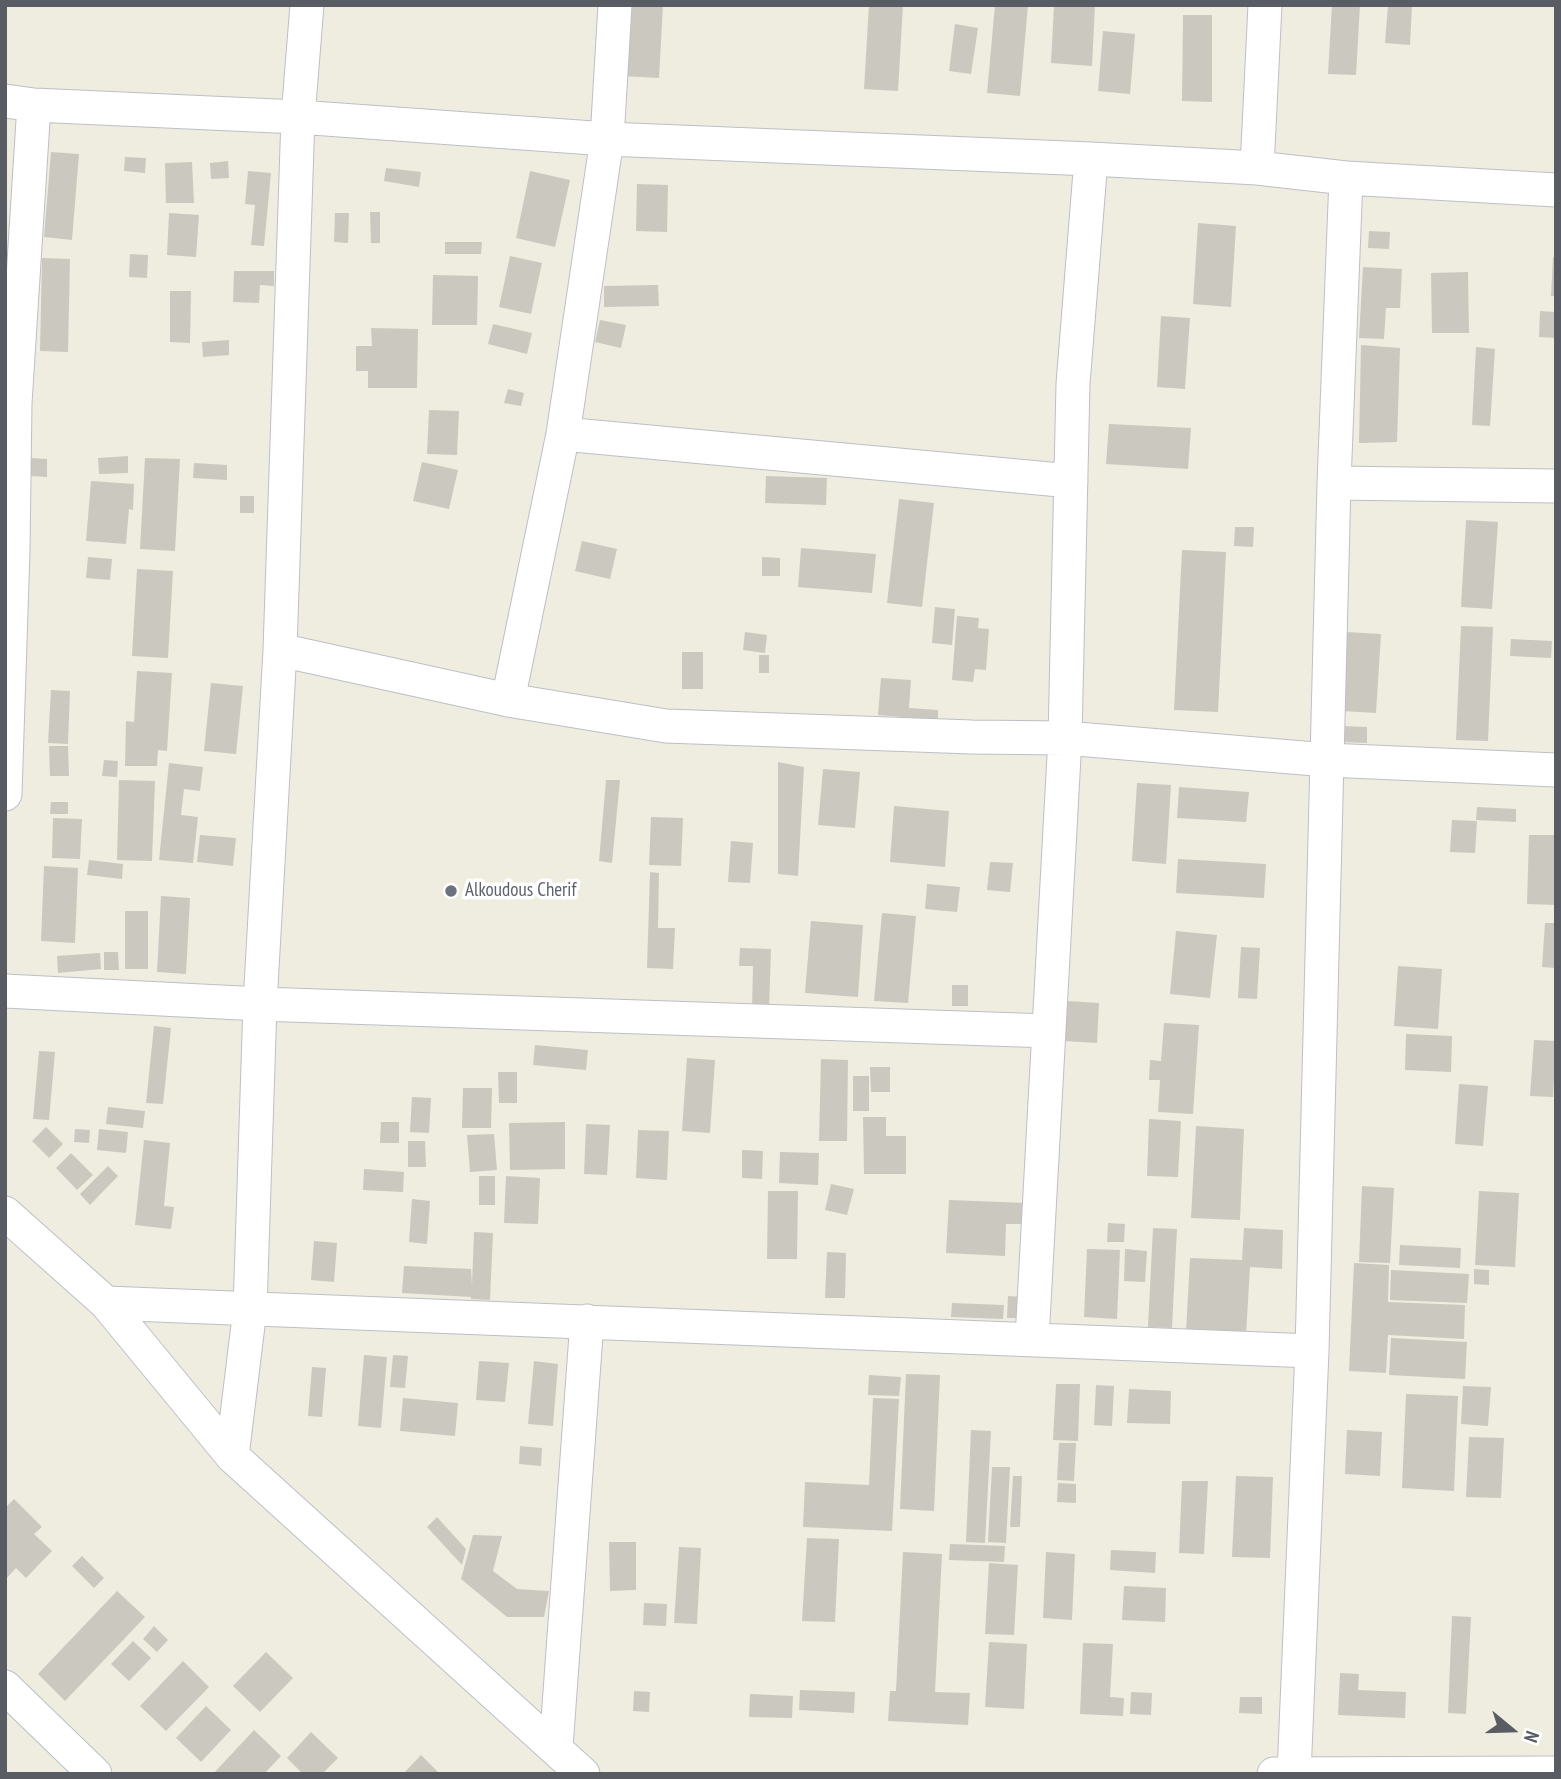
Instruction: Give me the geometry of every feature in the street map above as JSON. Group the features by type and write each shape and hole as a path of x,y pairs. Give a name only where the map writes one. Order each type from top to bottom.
{"street":[{"path":"232,1455 250,1309 260,1004 280,650 298,117 307,5"},
{"path":"508,700 563,434 607,139 615,5"},
{"path":"1257,168 1265,5"},
{"path":"5,794 13,551 10,403 20,103 298,117 607,139 1257,168 1346,178 1556,190"},
{"path":"1032,1339 1065,738 1073,384 1091,159"},
{"path":"1294,1774 1312,1351 1334,483 1346,178"},
{"path":"563,434 1071,481"},
{"path":"1334,483 1556,486"},
{"path":"280,650 508,700 666,726 1065,738 1326,760 1556,770"},
{"path":"5,991 260,1004 1049,1031"},
{"path":"5,1213 106,1303 232,1455 583,1774"},
{"path":"106,1303 1312,1351"},
{"path":"556,1747 587,1321"},
{"path":"5,1687 95,1774"},
{"path":"1272,1774 1556,1773"}],"building":[{"path":"625,5 663,5 659,78 621,76"},
{"path":"869,5 903,5 898,91 864,89"},
{"path":"995,5 1028,5 1020,96 987,93"},
{"path":"1054,5 1095,5 1092,66 1051,63"},
{"path":"1332,5 1360,5 1356,75 1328,74"},
{"path":"1388,5 1412,5 1410,45 1385,43"},
{"path":"1183,15 1212,15 1212,102 1182,101"},
{"path":"955,24 978,28 971,74 949,71"},
{"path":"1103,31 1135,34 1130,94 1098,91"},
{"path":"51,152 79,154 72,240 44,237"},
{"path":"125,157 146,158 145,173 124,171"},
{"path":"228,161 229,178 211,179 210,163"},
{"path":"192,162 194,203 166,203 165,163"},
{"path":"386,168 421,172 419,187 384,181"},
{"path":"248,171 271,173 264,246 251,245 255,205 245,204"},
{"path":"530,171 570,180 555,247 516,238"},
{"path":"637,184 668,185 667,232 636,231"},
{"path":"370,212 380,212 380,243 371,243"},
{"path":"169,213 199,215 196,257 167,255"},
{"path":"335,213 349,213 348,243 334,242"},
{"path":"1198,223 1236,226 1231,307 1193,304"},
{"path":"1369,231 1390,232 1389,249 1368,248"},
{"path":"445,242 482,242 481,254 445,254"},
{"path":"130,254 148,255 147,278 129,277"},
{"path":"510,256 542,263 531,314 499,307"},
{"path":"1553,257 1556,257 1556,296 1551,296"},
{"path":"42,258 70,259 68,352 40,351"},
{"path":"1363,267 1402,269 1400,308 1386,308 1384,339 1359,338"},
{"path":"234,271 274,271 274,286 260,285 259,303 233,302"},
{"path":"1468,272 1469,333 1432,333 1431,273"},
{"path":"433,275 478,276 477,325 432,325"},
{"path":"658,285 659,306 604,307 604,286"},
{"path":"170,291 191,291 190,343 170,342"},
{"path":"1540,311 1556,312 1556,338 1539,337"},
{"path":"1161,316 1190,318 1185,389 1157,387"},
{"path":"600,320 626,325 621,348 595,342"},
{"path":"493,324 532,333 527,354 488,344"},
{"path":"371,328 418,329 417,388 368,388 368,371 356,371 356,346 372,346"},
{"path":"229,340 229,355 203,357 202,342"},
{"path":"1361,345 1400,348 1397,442 1359,443"},
{"path":"1476,347 1495,349 1490,426 1472,425"},
{"path":"508,389 524,393 521,406 504,403"},
{"path":"429,410 459,411 457,455 427,454"},
{"path":"1109,424 1191,428 1188,469 1106,464"},
{"path":"128,456 128,473 99,474 98,458"},
{"path":"31,458 47,459 47,477 31,476"},
{"path":"145,458 180,459 175,551 140,549"},
{"path":"422,462 458,470 449,509 413,501"},
{"path":"194,463 227,465 227,480 193,478"},
{"path":"766,476 827,478 826,505 765,503"},
{"path":"91,481 134,484 133,510 129,509 126,544 86,541"},
{"path":"240,496 254,496 254,513 240,513"},
{"path":"899,499 934,503 922,607 887,603"},
{"path":"1466,520 1498,522 1492,609 1461,607"},
{"path":"1235,527 1254,527 1253,547 1234,546"},
{"path":"582,541 617,549 610,579 575,571"},
{"path":"801,548 876,554 872,593 798,587"},
{"path":"1182,550 1226,552 1218,712 1174,710"},
{"path":"88,557 112,559 110,580 86,578"},
{"path":"762,557 780,558 780,576 762,576"},
{"path":"137,569 173,571 168,658 132,656"},
{"path":"935,607 955,609 952,645 932,643"},
{"path":"957,616 979,618 978,628 989,629 986,670 975,669 973,682 952,680"},
{"path":"1461,626 1493,627 1488,741 1456,740"},
{"path":"745,632 767,635 765,653 743,650"},
{"path":"1346,632 1381,634 1376,713 1342,711"},
{"path":"1511,639 1552,641 1551,658 1510,656"},
{"path":"682,652 703,652 703,689 682,689"},
{"path":"759,655 769,655 769,673 759,673"},
{"path":"137,671 172,673 167,751 158,750 157,766 125,766 126,721 134,722"},
{"path":"881,678 911,680 909,708 938,710 938,720 878,715"},
{"path":"211,683 243,686 236,754 204,751"},
{"path":"51,690 70,691 68,744 48,743"},
{"path":"1342,726 1367,727 1367,743 1341,742"},
{"path":"49,746 68,746 69,776 50,776"},
{"path":"104,760 118,761 117,777 102,776"},
{"path":"778,762 804,767 798,876 778,874"},
{"path":"169,763 203,767 200,791 184,789 181,815 198,817 193,863 159,860"},
{"path":"823,769 860,772 855,828 818,825"},
{"path":"119,780 155,781 152,861 117,860"},
{"path":"606,780 620,780 612,863 599,861"},
{"path":"1137,783 1171,785 1166,864 1132,861"},
{"path":"1179,787 1249,792 1246,822 1177,818"},
{"path":"51,802 68,802 68,814 50,814"},
{"path":"894,806 949,811 945,867 890,862"},
{"path":"1477,807 1516,809 1516,822 1476,820"},
{"path":"651,817 683,818 681,866 649,865"},
{"path":"53,818 82,819 80,859 52,858"},
{"path":"1452,820 1477,821 1475,853 1450,852"},
{"path":"200,835 236,838 233,866 197,862"},
{"path":"1529,835 1556,835 1556,905 1527,904"},
{"path":"731,841 753,843 750,883 728,882"},
{"path":"1178,859 1266,864 1264,898 1176,893"},
{"path":"89,860 123,864 122,879 87,875"},
{"path":"990,862 1013,863 1010,892 987,890"},
{"path":"44,866 78,868 75,943 41,941"},
{"path":"650,872 659,873 658,928 675,928 673,969 647,968"},
{"path":"927,884 960,887 957,912 925,909"},
{"path":"161,896 190,898 186,974 157,972"},
{"path":"125,911 148,911 148,969 125,969"},
{"path":"882,913 916,916 908,1003 874,1001"},
{"path":"811,921 863,925 858,997 805,993"},
{"path":"1545,923 1556,923 1556,968 1542,967"},
{"path":"1176,931 1217,935 1210,998 1170,994"},
{"path":"1241,947 1260,948 1257,999 1238,998"},
{"path":"740,948 771,949 769,1011 752,1010 753,966 739,966"},
{"path":"104,952 118,952 119,970 104,970"},
{"path":"100,953 101,969 58,973 57,956"},
{"path":"1398,966 1442,969 1438,1029 1394,1026"},
{"path":"952,985 968,985 968,1006 952,1006"},
{"path":"1067,1001 1099,1003 1097,1043 1065,1041"},
{"path":"1164,1023 1199,1025 1193,1114 1158,1112 1160,1080 1149,1080 1150,1060 1161,1061"},
{"path":"154,1026 171,1028 163,1104 146,1103"},
{"path":"1406,1034 1452,1036 1451,1072 1405,1070"},
{"path":"1534,1040 1556,1041 1553,1097 1530,1096"},
{"path":"535,1045 588,1050 586,1070 533,1065"},
{"path":"39,1051 55,1052 49,1120 33,1119"},
{"path":"687,1058 715,1060 710,1133 682,1131"},
{"path":"821,1059 848,1060 847,1141 819,1141"},
{"path":"870,1067 890,1067 890,1092 871,1092"},
{"path":"498,1072 517,1072 517,1103 499,1103"},
{"path":"853,1076 869,1076 869,1111 853,1111"},
{"path":"1459,1084 1488,1086 1483,1146 1455,1144"},
{"path":"463,1088 492,1088 491,1128 462,1128"},
{"path":"412,1097 431,1098 429,1133 410,1132"},
{"path":"108,1107 145,1111 143,1128 106,1124"},
{"path":"863,1117 886,1117 886,1136 906,1136 906,1174 864,1174"},
{"path":"1149,1119 1181,1121 1178,1177 1147,1176"},
{"path":"381,1122 399,1122 399,1143 380,1143"},
{"path":"565,1122 565,1169 510,1170 509,1123"},
{"path":"586,1124 610,1125 607,1175 584,1174"},
{"path":"1196,1126 1244,1129 1240,1220 1191,1218"},
{"path":"46,1127 63,1144 49,1158 32,1141"},
{"path":"75,1129 90,1130 89,1143 74,1142"},
{"path":"99,1129 128,1132 126,1153 97,1150"},
{"path":"638,1130 669,1131 667,1180 636,1178"},
{"path":"494,1134 497,1170 470,1172 467,1135"},
{"path":"144,1140 170,1143 164,1206 174,1207 171,1229 135,1225"},
{"path":"408,1141 425,1141 426,1167 408,1167"},
{"path":"742,1150 763,1151 762,1179 742,1178"},
{"path":"780,1152 819,1153 818,1185 779,1183"},
{"path":"71,1153 93,1175 77,1190 56,1168"},
{"path":"108,1166 118,1176 90,1205 80,1194"},
{"path":"364,1169 404,1172 403,1192 363,1190"},
{"path":"479,1176 495,1176 495,1205 479,1205"},
{"path":"506,1176 540,1178 538,1224 504,1223"},
{"path":"831,1184 854,1189 847,1215 825,1210"},
{"path":"1362,1186 1394,1188 1390,1263 1359,1262"},
{"path":"768,1191 798,1191 797,1259 767,1259"},
{"path":"1479,1191 1519,1193 1515,1267 1475,1265"},
{"path":"412,1199 430,1201 427,1244 409,1242"},
{"path":"949,1200 1027,1203 1027,1224 1006,1224 1005,1256 946,1253"},
{"path":"1108,1223 1125,1224 1124,1242 1107,1242"},
{"path":"1153,1228 1177,1229 1172,1328 1148,1327"},
{"path":"1244,1228 1283,1230 1282,1269 1250,1267 1246,1335 1186,1332 1190,1258 1242,1260"},
{"path":"474,1232 493,1233 490,1300 402,1293 404,1266 471,1269 472,1285"},
{"path":"314,1241 337,1243 334,1282 311,1280"},
{"path":"1400,1245 1461,1248 1460,1268 1399,1265"},
{"path":"1087,1249 1120,1250 1117,1319 1084,1317"},
{"path":"1125,1249 1147,1251 1145,1282 1124,1281"},
{"path":"827,1252 846,1253 845,1298 825,1298"},
{"path":"1354,1263 1389,1265 1388,1302 1465,1305 1464,1339 1388,1335 1386,1373 1349,1371"},
{"path":"1474,1269 1489,1270 1489,1285 1474,1284"},
{"path":"1391,1270 1469,1274 1467,1303 1390,1300"},
{"path":"1008,1296 1023,1297 1022,1318 1007,1318"},
{"path":"952,1303 1004,1305 1003,1319 951,1317"},
{"path":"1391,1338 1467,1342 1465,1379 1389,1375"},
{"path":"364,1355 387,1357 381,1428 358,1426"},
{"path":"393,1355 408,1356 405,1388 390,1387"},
{"path":"479,1361 509,1363 505,1402 476,1400"},
{"path":"534,1361 558,1364 553,1426 528,1424"},
{"path":"312,1367 326,1368 322,1417 308,1416"},
{"path":"906,1374 940,1375 934,1511 900,1509"},
{"path":"869,1375 901,1377 899,1396 868,1395"},
{"path":"1056,1384 1080,1384 1078,1441 1053,1440"},
{"path":"1096,1385 1114,1386 1112,1426 1094,1425"},
{"path":"1463,1386 1491,1387 1488,1426 1461,1424"},
{"path":"1129,1389 1171,1391 1170,1424 1127,1423"},
{"path":"1406,1394 1458,1396 1454,1491 1402,1488"},
{"path":"403,1398 458,1403 455,1436 400,1431"},
{"path":"873,1398 899,1399 892,1531 803,1527 805,1482 869,1485"},
{"path":"971,1430 991,1431 985,1543 966,1542"},
{"path":"1347,1430 1382,1432 1380,1476 1345,1474"},
{"path":"1469,1437 1504,1438 1501,1498 1466,1497"},
{"path":"1059,1443 1076,1443 1074,1481 1057,1480"},
{"path":"520,1446 542,1448 541,1466 519,1464"},
{"path":"992,1467 1010,1467 1006,1543 988,1542"},
{"path":"1013,1476 1022,1476 1020,1527 1010,1527"},
{"path":"1236,1476 1273,1477 1270,1558 1232,1557"},
{"path":"1182,1481 1208,1481 1204,1554 1179,1553"},
{"path":"1058,1483 1076,1484 1076,1503 1057,1502"},
{"path":"14,1499 42,1527 34,1534 52,1551 26,1578 16,1568 5,1580 5,1508"},
{"path":"437,1517 466,1549 462,1565 427,1527"},
{"path":"473,1535 502,1536 493,1571 517,1589 549,1591 544,1617 507,1617 461,1579"},
{"path":"807,1538 839,1539 835,1622 802,1621"},
{"path":"609,1542 636,1542 636,1590 610,1591"},
{"path":"950,1544 1005,1546 1004,1562 949,1560"},
{"path":"679,1547 701,1548 697,1624 674,1623"},
{"path":"1111,1550 1156,1552 1155,1573 1110,1570"},
{"path":"903,1552 942,1554 935,1692 970,1693 968,1725 888,1721 890,1691 896,1691"},
{"path":"1046,1552 1075,1554 1072,1620 1043,1618"},
{"path":"82,1556 104,1578 94,1588 72,1566"},
{"path":"989,1563 1018,1565 1014,1635 985,1634"},
{"path":"1124,1586 1166,1588 1165,1622 1122,1620"},
{"path":"117,1591 145,1617 65,1701 38,1674"},
{"path":"644,1603 667,1604 666,1626 643,1625"},
{"path":"1452,1616 1471,1617 1466,1714 1448,1713"},
{"path":"154,1626 168,1640 157,1652 143,1639"},
{"path":"133,1641 151,1658 129,1681 111,1664"},
{"path":"989,1642 1027,1644 1024,1709 985,1707"},
{"path":"1083,1643 1113,1644 1110,1697 1124,1698 1123,1716 1080,1714"},
{"path":"266,1652 293,1678 260,1712 233,1686"},
{"path":"183,1661 209,1687 166,1731 140,1706"},
{"path":"1340,1673 1359,1674 1358,1690 1406,1692 1405,1718 1338,1715"},
{"path":"800,1690 855,1692 854,1713 799,1710"},
{"path":"634,1691 650,1692 649,1712 633,1711"},
{"path":"1131,1692 1152,1693 1151,1715 1130,1714"},
{"path":"750,1694 793,1696 792,1718 749,1717"},
{"path":"1240,1697 1262,1697 1262,1714 1239,1713"},
{"path":"206,1706 231,1730 201,1762 176,1738"},
{"path":"254,1730 281,1756 264,1774 213,1774"},
{"path":"311,1732 338,1758 322,1774 303,1774 287,1758"},
{"path":"421,1755 440,1774 403,1774"}],"place":[{"name":"Alkoudous Cherif","path":"451,891"}]}
